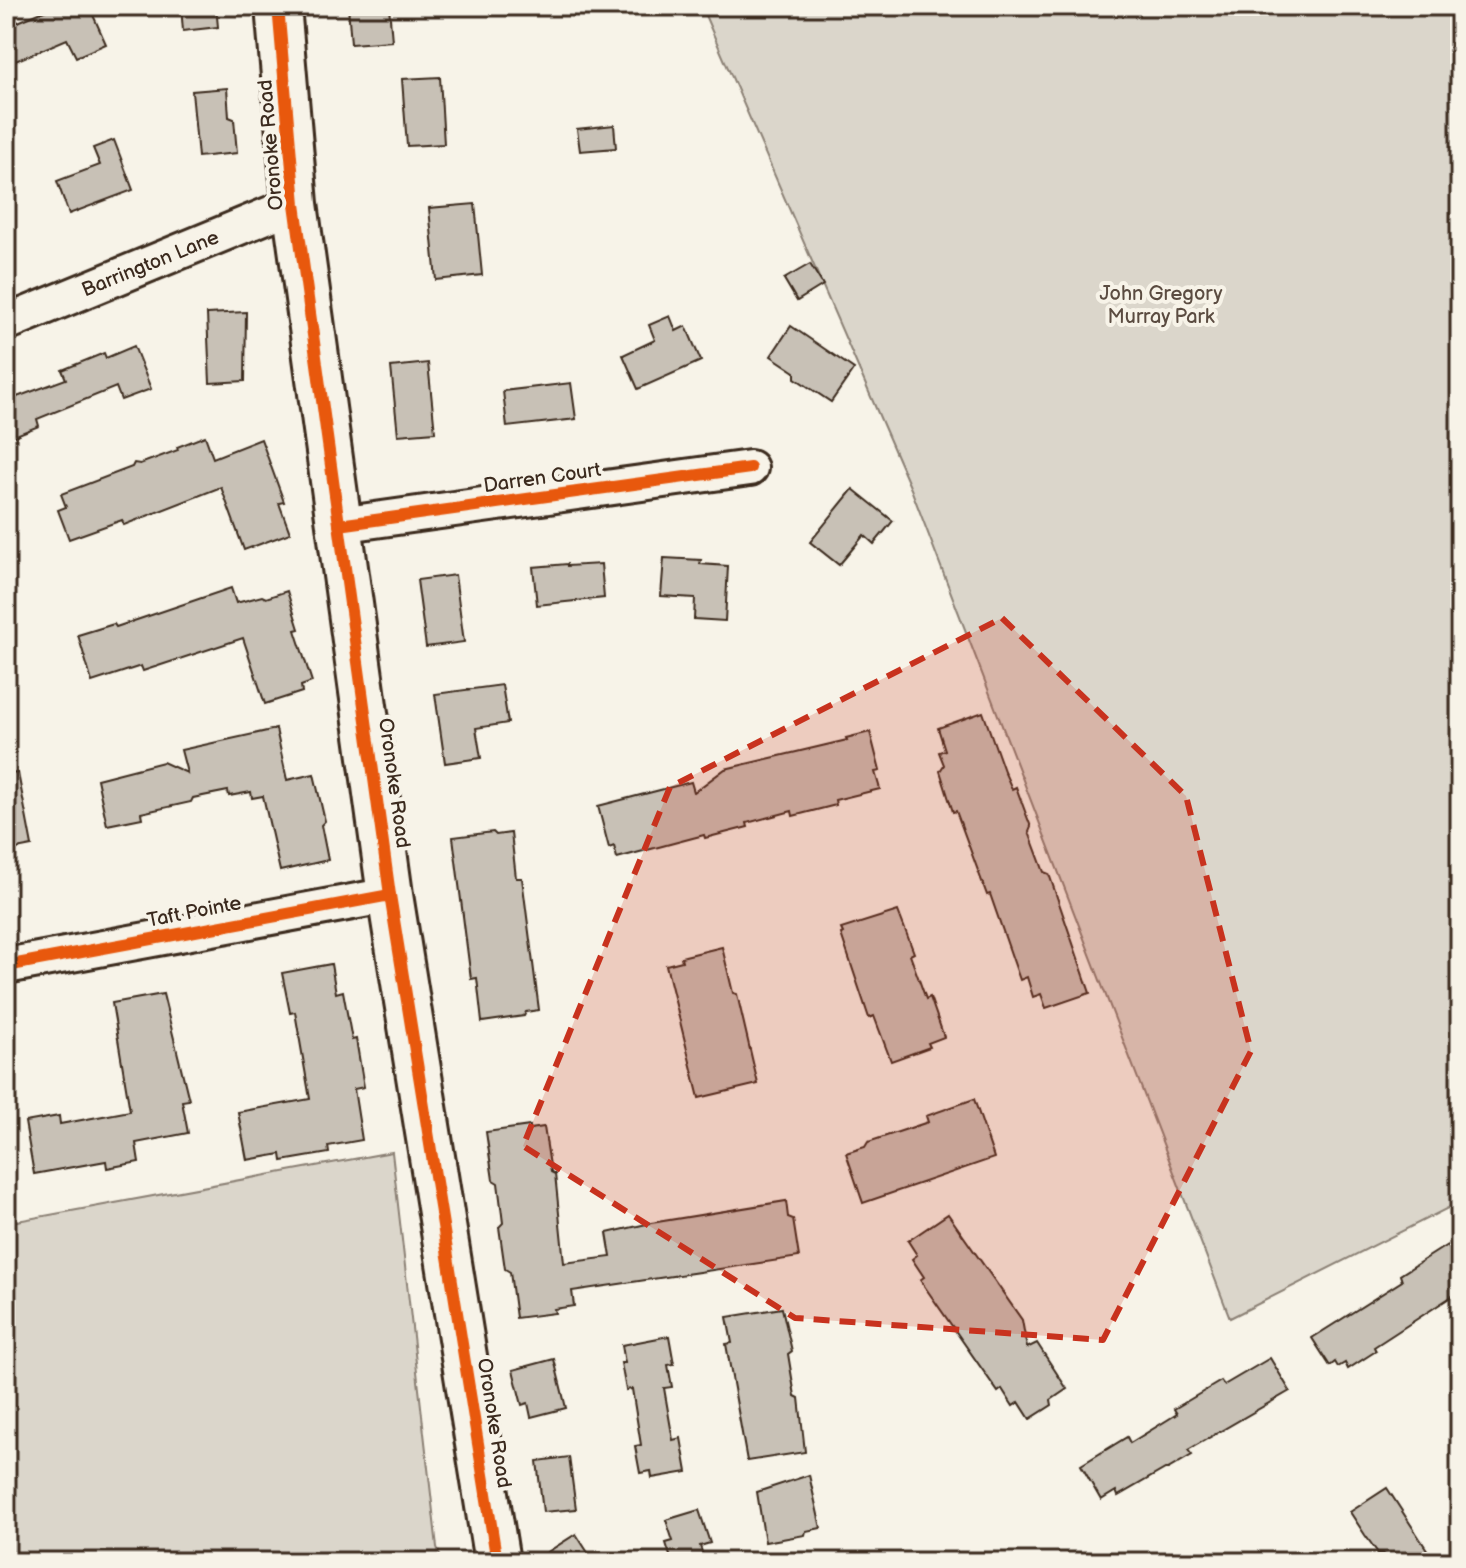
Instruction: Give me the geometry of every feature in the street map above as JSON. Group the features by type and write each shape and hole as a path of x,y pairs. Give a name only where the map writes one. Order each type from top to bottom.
{"street":[{"name":"Oronoke Road","path":"278,6 295,204 390,895 497,1562"},
{"name":"Barrington Lane","path":"6,323 295,204"},
{"name":"Darren Court","path":"339,525 750,468"},
{"name":"Taft Pointe","path":"6,966 390,895"}],"highlighted area":[{"path":"1002,618 1186,796 1251,1051 1103,1340 795,1318 523,1146 670,787"}],"green space":[{"name":"John Gregory Murray Park","path":"701,6 1460,6 1460,1202 1230,1318 911,489"},
{"path":"392,1152 437,1547 442,1562 6,1562 6,1223"}],"building":[{"path":"56,6 89,6 106,44 76,57 67,39 6,65 6,27"},
{"path":"181,6 216,6 218,27 183,31"},
{"path":"348,6 389,6 392,41 351,44"},
{"path":"440,77 444,144 407,146 402,79"},
{"path":"227,88 229,117 234,119 237,153 198,157 192,91"},
{"path":"614,125 616,148 580,151 577,129"},
{"path":"114,140 133,190 69,214 57,181 100,165 93,148"},
{"path":"475,204 482,275 436,280 429,208"},
{"path":"810,264 823,285 797,301 784,279"},
{"path":"246,312 245,381 210,383 207,314"},
{"path":"670,316 676,331 686,326 701,361 638,389 623,355 655,340 649,325"},
{"path":"791,326 854,369 831,402 795,378 795,372 771,356"},
{"path":"134,346 151,389 121,400 116,387 37,419 39,426 6,439 6,401 66,379 62,370 104,353 106,358"},
{"path":"428,363 435,432 398,435 391,367"},
{"path":"571,383 576,419 507,427 503,391"},
{"path":"205,436 213,458 261,439 284,502 279,503 290,533 244,550 221,487 124,525 122,520 69,539 58,510 66,507 61,494 132,467 134,463 140,464 178,450 177,447"},
{"path":"853,489 893,521 874,544 864,535 839,565 810,542"},
{"path":"664,558 701,560 700,564 728,566 725,621 694,619 695,598 661,596"},
{"path":"601,564 604,598 537,605 533,567"},
{"path":"455,575 464,642 426,647 417,580"},
{"path":"231,588 236,603 287,591 299,629 295,630 312,682 301,686 302,692 265,704 243,638 143,671 141,666 92,682 78,635 114,624 116,627"},
{"path":"502,685 508,723 476,728 481,758 445,763 435,694"},
{"path":"983,712 1004,771 1012,789 1016,787 1031,827 1029,832 1044,872 1049,874 1090,993 1046,1008 1041,994 1033,997 1027,977 1020,980 990,894 987,895 956,811 953,812 940,771 944,765 939,752 945,750 938,728"},
{"path":"276,729 287,780 314,774 325,821 321,825 328,860 280,871 263,796 252,798 251,792 229,796 228,791 193,798 191,802 141,813 142,818 107,825 97,779 163,762 187,773 181,750"},
{"path":"870,732 880,771 875,772 880,789 835,800 836,805 793,816 792,811 747,823 748,827 617,858 614,846 609,848 598,806 691,782 694,792 725,769"},
{"path":"18,773 32,846 6,851 6,774"},
{"path":"493,832 496,835 511,833 516,878 522,878 539,1010 526,1012 524,1016 482,1022 477,978 471,979 453,837"},
{"path":"898,911 914,953 910,955 926,999 930,997 944,1037 928,1043 930,1047 891,1061 874,1016 869,1018 841,929"},
{"path":"722,947 733,993 737,994 758,1084 699,1098 666,965 682,961 681,957"},
{"path":"331,964 336,993 343,991 352,1040 356,1039 364,1087 354,1089 362,1140 328,1146 329,1153 282,1161 281,1154 247,1160 238,1112 310,1099 295,1012 290,1013 282,973"},
{"path":"163,994 189,1100 182,1101 188,1133 136,1143 139,1162 107,1168 106,1161 34,1174 25,1122 59,1116 60,1124 130,1111 112,1003"},
{"path":"974,1099 994,1158 863,1203 846,1153 865,1147 868,1142 928,1122 926,1116"},
{"path":"530,1126 530,1129 544,1127 551,1172 555,1174 564,1263 611,1257 607,1233 786,1201 788,1217 793,1219 799,1257 572,1291 574,1306 554,1309 555,1313 516,1318 510,1272 505,1269 499,1227 503,1223 498,1183 493,1180 486,1132"},
{"path":"948,1214 1022,1320 1027,1348 1037,1343 1067,1389 1051,1400 1052,1405 1030,1419 1019,1402 1013,1406 1002,1389 998,1392 920,1280 924,1277 912,1259 917,1255 908,1241"},
{"path":"1447,1245 1451,1251 1460,1246 1460,1291 1374,1347 1376,1351 1348,1369 1345,1363 1338,1367 1335,1362 1330,1366 1312,1338 1402,1281 1400,1275"},
{"path":"782,1308 792,1351 788,1354 795,1396 799,1398 805,1452 747,1461 726,1344 732,1343 727,1317"},
{"path":"669,1336 674,1364 668,1365 672,1387 664,1388 673,1440 681,1438 687,1472 652,1478 651,1471 640,1473 635,1446 641,1445 632,1389 626,1390 621,1363 625,1363 622,1345"},
{"path":"1270,1358 1290,1391 1188,1450 1192,1455 1168,1469 1118,1496 1116,1491 1101,1500 1081,1465 1127,1437 1130,1443 1177,1414 1174,1409 1221,1381 1224,1385"},
{"path":"554,1359 566,1408 531,1417 528,1403 522,1405 513,1370"},
{"path":"569,1457 576,1509 543,1512 537,1461"},
{"path":"809,1475 821,1528 806,1531 805,1535 765,1542 757,1492"},
{"path":"1387,1488 1435,1562 1389,1562 1383,1553 1378,1553 1350,1512"},
{"path":"699,1510 710,1543 700,1546 705,1562 672,1562 666,1543 673,1541 666,1520"},
{"path":"576,1534 594,1562 532,1562"}],"cycle path":[{"path":"278,6 295,204 390,895 497,1562"},
{"path":"339,525 750,468"},
{"path":"6,966 390,895"}]}
